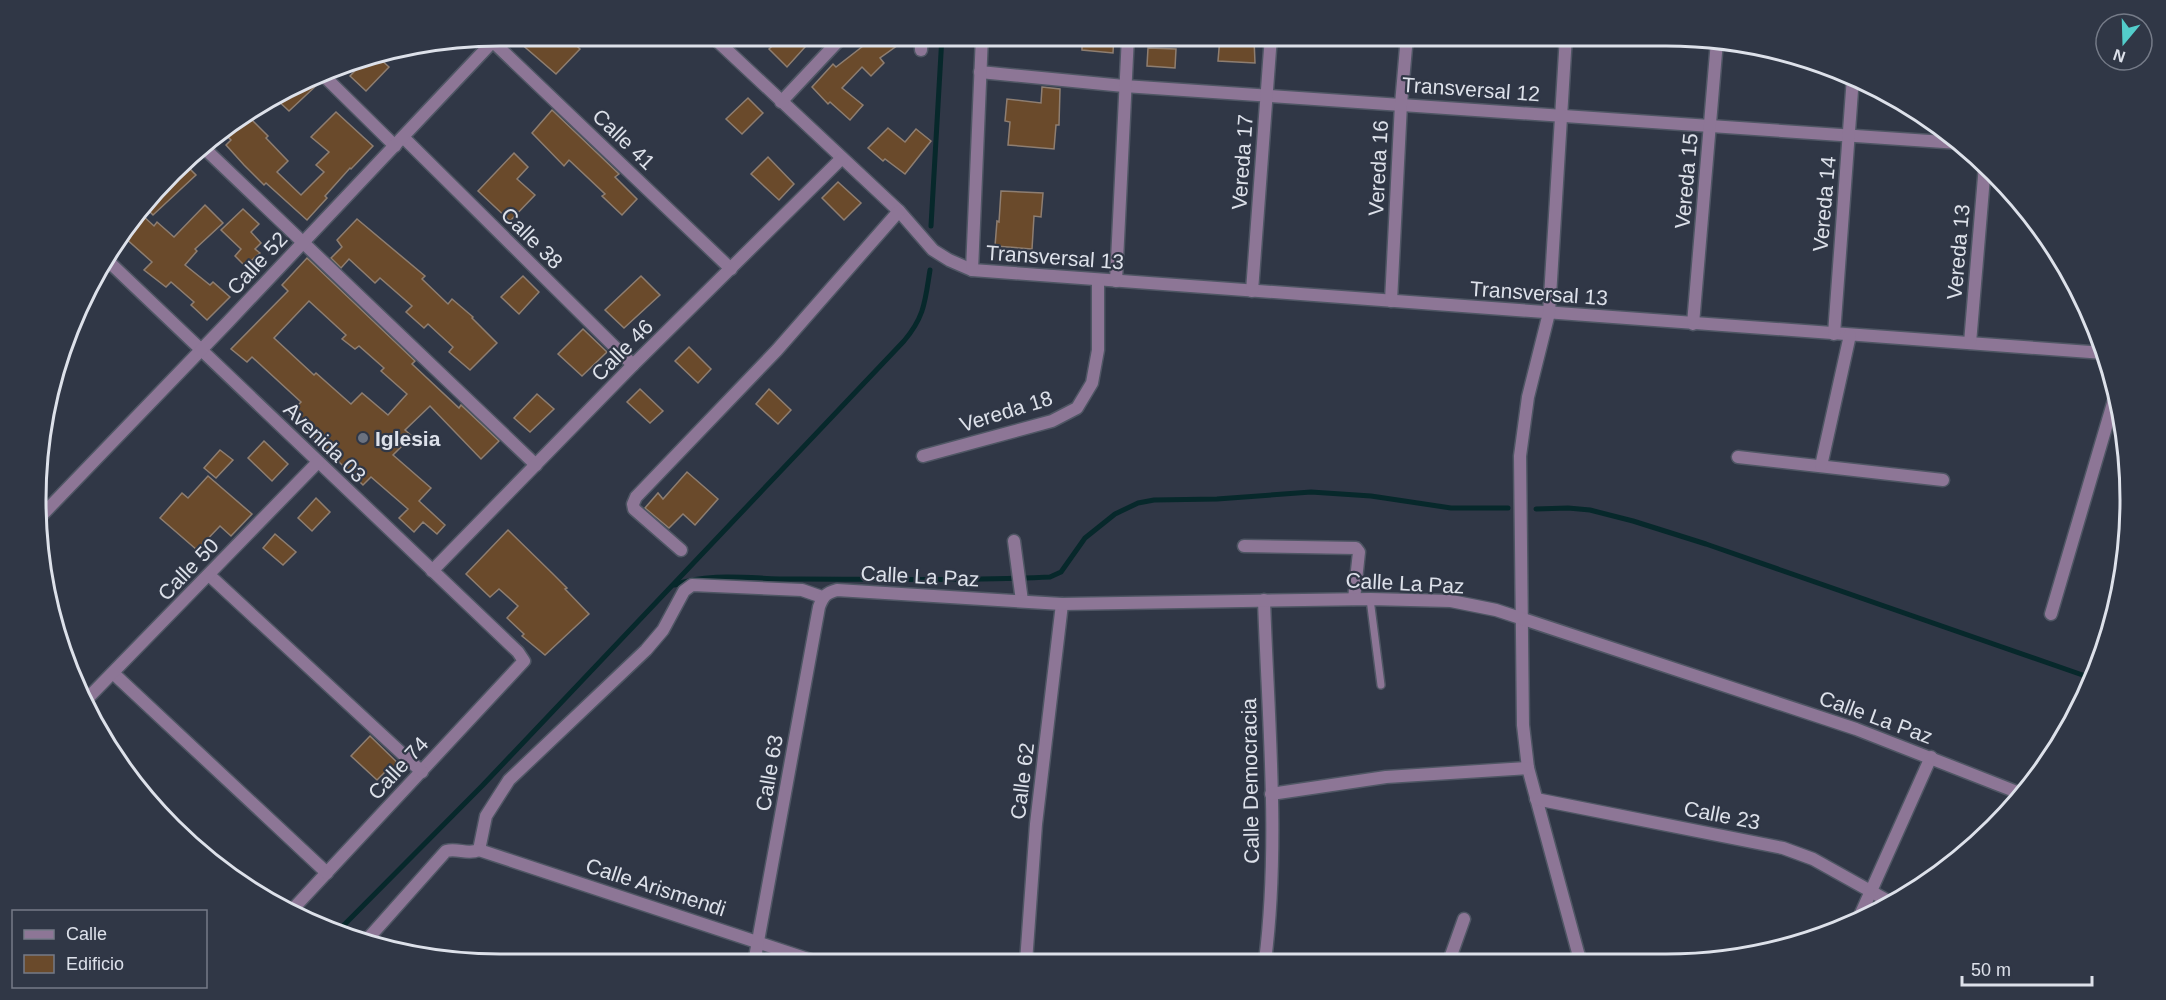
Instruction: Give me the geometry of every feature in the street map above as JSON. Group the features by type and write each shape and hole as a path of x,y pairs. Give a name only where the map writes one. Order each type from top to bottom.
{"street":[{"name":"Calle 52","path":"46,510 399,142 486,46"},
{"name":"Calle 41","path":"502,46 731,269"},
{"path":"723,46 899,211 933,250 972,270 981,46"},
{"path":"782,102 834,46"},
{"path":"1116,281 1127,46"},
{"name":"Vereda 17","path":"1252,291 1270,46"},
{"name":"Vereda 16","path":"1391,301 1406,46"},
{"path":"1565,46 1549,313 1528,397 1520,456 1523,725 1528,768 1578,954"},
{"name":"Vereda 15","path":"1693,324 1716,49"},
{"name":"Transversal 12","path":"980,72 1124,86 1945,142"},
{"name":"Calle 38","path":"329,80 399,142 633,365"},
{"name":"Vereda 14","path":"1834,334 1852,86"},
{"path":"209,153 536,465"},
{"name":"Calle 46","path":"432,571 633,365 842,158"},
{"name":"Vereda 13","path":"1970,343 1984,176"},
{"path":"681,550 634,508 636,497 777,350 899,211"},
{"name":"Avenida 03","path":"112,265 518,652"},
{"name":"Transversal 13","path":"972,270 2094,352"},
{"name":"Vereda 18","path":"923,456 1052,420 1077,408 1092,383 1098,350 1098,280"},
{"path":"1821,466 1850,335"},
{"path":"2051,614 2111,411"},
{"path":"1738,457 1943,480"},
{"name":"Calle 50","path":"91,695 318,462"},
{"path":"1014,541 1022,601"},
{"path":"1244,546 1356,548 1359,552 1354,599"},
{"path":"208,575 422,772"},
{"name":"Calle La Paz","path":"479,850 486,816 509,780 646,650 663,630 684,591 692,585 802,590 825,595 837,590 1062,604 1354,599 1451,601 1496,610 1856,729 2014,791"},
{"name":"Calle 63","path":"756,954 819,607 825,595"},
{"name":"Calle Democracia","path":"1264,600 1271,794 1271,914 1266,954"},
{"name":"Calle 62","path":"1027,954 1036,824 1062,604"},
{"name":"Calle 74","path":"296,906 524,661 518,652"},
{"path":"113,673 327,873"},
{"path":"1864,908 1931,757"},
{"path":"1271,794 1386,777 1528,768"},
{"name":"Calle 23","path":"1536,799 1783,848 1813,859 1883,898"},
{"name":"Calle Arismendi","path":"372,934 446,851 453,849 473,853 479,850 795,954"},
{"path":"1452,954 1464,920"}],"lane":[{"path":"1370,599 1382,685"}],"building":[{"path":"524,46 577,46 580,49 556,74"},
{"path":"772,46 806,46 787,67 769,49"},
{"path":"863,46 897,46 880,58 884,63 871,76 862,67 842,88 863,105 850,120 830,102 828,104 812,87 833,64 836,67"},
{"path":"1082,46 1113,46 1113,53 1082,50"},
{"path":"1219,46 1254,46 1255,63 1218,61"},
{"path":"1148,48 1176,49 1175,68 1147,66"},
{"path":"383,62 389,67 366,91 350,76 355,71"},
{"path":"317,85 289,111 280,103"},
{"path":"1042,87 1060,89 1059,125 1056,125 1054,149 1008,145 1010,122 1005,121 1007,99 1041,103"},
{"path":"748,98 763,113 742,134 726,119"},
{"path":"552,110 619,174 615,177 637,199 622,215 602,196 605,194 569,160 564,166 532,133"},
{"path":"336,112 373,146 325,196 327,198 307,220 266,183 264,185 226,145 231,140 228,137 252,120 288,161 277,172 301,195 324,172 316,165 329,152 311,137"},
{"path":"888,128 905,142 916,129 931,141 905,174 885,159 883,161 868,148"},
{"path":"514,153 528,167 517,179 535,195 510,221 478,191"},
{"path":"768,157 794,184 779,200 751,174"},
{"path":"190,169 196,175 153,215 150,212"},
{"path":"838,182 861,203 844,220 822,198"},
{"path":"1001,191 1043,193 1041,217 1034,216 1032,249 995,246"},
{"path":"205,205 223,223 195,249 197,251 185,265 210,285 213,282 230,297 207,320 191,305 194,302 171,282 166,287 144,270 152,262 128,241 145,218 154,226 157,222 174,237"},
{"path":"243,209 259,224 251,232 261,243 255,249 260,253 245,266 235,256 241,249 221,230"},
{"path":"357,219 425,276 422,279 448,304 452,299 473,317 497,343 470,370 449,352 453,347 428,324 424,328 406,312 412,306 380,278 375,283 349,259 341,268 331,258 342,247 337,240"},
{"path":"307,258 415,361 412,364 499,441 481,459 430,406 405,430 412,436 393,455 431,488 419,501 445,525 437,534 423,522 414,532 399,518 408,509 371,477 363,485 289,414 301,402 252,357 247,362 231,349 288,291 282,285","holes":["309,301 346,335 342,339 355,349 359,346 384,368 381,371 407,394 388,415 362,393 351,404 316,373 314,375 274,338"]},
{"path":"523,276 539,292 519,314 501,297"},
{"path":"641,276 660,295 624,328 605,310"},
{"path":"583,329 607,352 582,376 558,354"},
{"path":"689,347 711,369 698,383 675,361"},
{"path":"640,389 663,411 650,423 627,402"},
{"path":"769,389 791,410 778,424 756,404"},
{"path":"537,394 554,409 530,432 514,418"},
{"path":"264,441 288,464 272,481 248,458"},
{"path":"220,450 233,460 216,478 204,468"},
{"path":"687,472 718,499 695,525 683,514 669,528 645,508 658,493 663,499"},
{"path":"208,476 252,514 231,536 220,526 197,550 160,518 182,493 188,498"},
{"path":"316,498 330,512 312,531 298,518"},
{"path":"508,530 567,588 565,589 589,614 545,655 522,636 524,634 507,618 518,606 499,589 490,597 466,574"},
{"path":"275,534 296,552 283,565 263,548"},
{"path":"370,736 405,770 395,780 386,771 377,780 351,756"}],"waterway":[{"path":"931,226 941,46"},
{"path":"344,925 482,786 904,341 920,316 930,270"},
{"path":"675,585 719,577 924,580 1050,577 1061,572 1085,538 1115,514 1138,503 1154,500 1217,499 1311,492 1371,496 1451,508 1508,508"},
{"path":"1536,509 1590,510 1633,521 1706,544 2084,676"}],"place":[{"name":"Iglesia","path":"363,438"}]}
